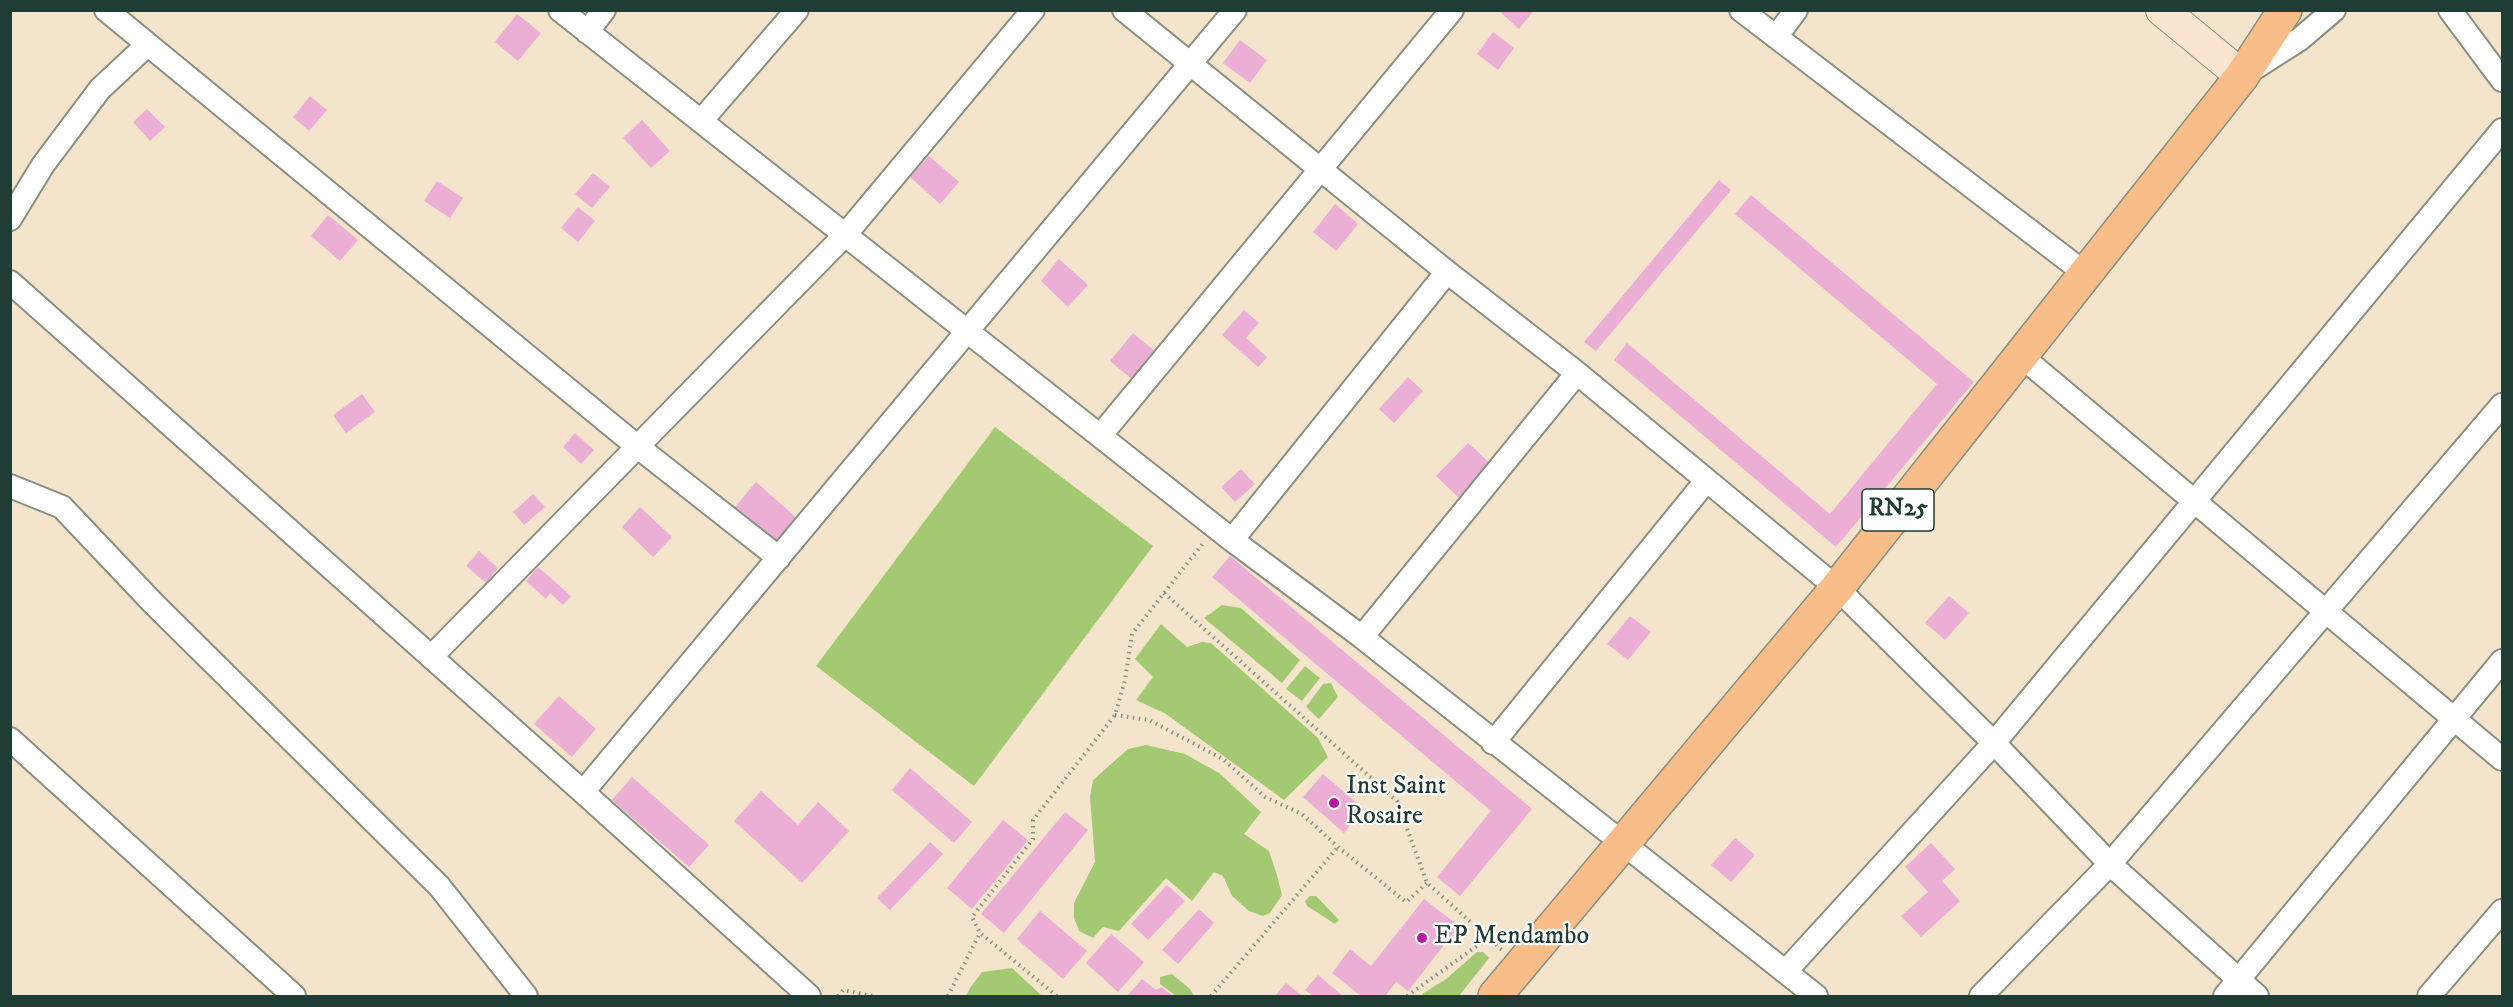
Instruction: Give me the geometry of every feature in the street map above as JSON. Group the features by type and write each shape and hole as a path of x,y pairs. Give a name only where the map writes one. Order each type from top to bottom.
{"main road":[{"name":"RN25","path":"1495,996 1624,845 1837,588 2242,76 2284,10"}],"street":[{"path":"106,10 146,46 638,447 779,558"},
{"path":"560,10 1224,533 1362,637 1815,996"},
{"path":"587,32 604,10"},
{"path":"701,121 797,10"},
{"path":"431,657 845,235 1033,10"},
{"path":"1124,10 1447,272 1577,373 1837,588 1994,743 2233,988 2257,996"},
{"path":"584,792 1235,10"},
{"path":"1100,435 1452,10"},
{"path":"1741,10 2086,274"},
{"path":"1776,37 1796,10"},
{"path":"2162,10 2242,76 2300,39 2334,10"},
{"path":"2450,10 2502,80"},
{"path":"10,219 43,165 100,89 146,46"},
{"path":"1785,972 1994,743 2502,130"},
{"path":"1224,533 1447,272"},
{"path":"10,282 584,792 809,996"},
{"path":"2021,356 2502,759"},
{"path":"1362,637 1577,373"},
{"path":"1981,996 2110,864 2502,405"},
{"path":"1493,743 1706,481"},
{"path":"10,486 62,507 153,603 440,886 526,996"},
{"path":"2233,988 2502,661"},
{"path":"10,739 294,996"},
{"path":"2429,996 2502,911"}],"path":[{"path":"1057,996 980,933 972,917 1033,839 1033,820 1115,715 1125,680 1132,634 1164,593 1224,533"},
{"path":"1164,593 1397,801 1427,883 1504,953"},
{"path":"1115,715 1149,720 1223,759 1265,797 1302,814 1338,847 1406,902 1427,883"},
{"path":"1211,996 1338,847"},
{"path":"948,996 980,933"},
{"path":"1407,996 1488,938"},
{"path":"838,996 843,990 873,996"}],"green space":[{"path":"995,427 1153,546 974,786 816,666"},
{"path":"1222,605 1241,608 1300,660 1282,683 1204,618"},
{"path":"1161,624 1187,647 1202,642 1211,643 1318,738 1328,757 1284,800 1166,714 1136,700 1153,677 1135,659"},
{"path":"1305,666 1320,678 1302,701 1286,689"},
{"path":"1331,683 1338,697 1319,719 1306,707 1323,684"},
{"path":"1146,745 1185,754 1219,773 1261,812 1244,834 1269,851 1277,875 1282,895 1270,913 1263,916 1249,911 1232,896 1223,876 1214,872 1192,901 1166,878 1119,931 1103,927 1093,938 1079,931 1074,918 1074,903 1095,862 1090,796 1093,780 1128,749"},
{"path":"1310,896 1316,896 1339,920 1335,924 1307,906 1305,901"},
{"path":"1477,952 1483,952 1489,958 1459,996 1425,996 1422,994 1446,979"},
{"path":"1012,968 1042,996 966,996 982,972"},
{"path":"1172,974 1190,989 1194,996 1176,996 1160,984 1160,977"}],"building":[{"path":"1498,10 1534,10 1519,29"},
{"path":"517,14 541,33 518,61 495,42"},
{"path":"1493,32 1514,48 1498,70 1477,54"},
{"path":"1240,40 1267,60 1250,83 1223,63"},
{"path":"310,96 327,110 309,131 293,117"},
{"path":"147,109 165,127 150,141 133,122"},
{"path":"642,120 670,151 651,168 623,138"},
{"path":"929,156 959,182 940,204 910,177"},
{"path":"593,173 610,187 592,208 575,194"},
{"path":"1719,180 1731,190 1596,351 1584,342"},
{"path":"437,181 463,198 450,218 424,201"},
{"path":"1751,195 1974,382 1836,547 1614,360 1627,343 1830,514 1937,384 1735,214"},
{"path":"1335,204 1358,224 1336,251 1313,232"},
{"path":"578,207 595,221 578,242 561,228"},
{"path":"328,215 358,240 340,261 311,236"},
{"path":"1059,259 1088,285 1068,307 1041,281"},
{"path":"1244,310 1259,323 1246,338 1267,357 1258,367 1222,335"},
{"path":"1133,333 1156,352 1133,380 1110,361"},
{"path":"1408,377 1423,391 1394,423 1379,409"},
{"path":"362,394 375,412 346,433 333,415"},
{"path":"575,433 594,450 581,464 563,447"},
{"path":"1468,443 1491,464 1459,498 1436,476"},
{"path":"1241,469 1255,484 1235,502 1221,487"},
{"path":"756,482 799,520 773,551 730,513"},
{"path":"533,494 545,507 524,525 513,512"},
{"path":"640,507 672,537 653,557 622,527"},
{"path":"479,551 498,568 486,583 466,566"},
{"path":"1230,556 1532,809 1460,896 1437,877 1491,811 1212,577"},
{"path":"538,567 571,596 563,605 550,593 546,599 526,581"},
{"path":"1949,596 1969,613 1945,640 1925,623"},
{"path":"1630,616 1651,632 1628,660 1607,644"},
{"path":"559,696 596,729 572,757 534,724"},
{"path":"910,768 972,822 954,843 892,790"},
{"name":"Inst Saint Rosaire","path":"1323,774 1364,809 1344,833 1303,797"},
{"path":"632,777 709,845 689,867 612,800"},
{"path":"761,791 798,825 818,802 849,831 802,883 734,821"},
{"path":"1065,812 1088,830 1004,933 981,914"},
{"path":"1003,820 1028,840 972,909 947,888"},
{"path":"1735,838 1755,855 1731,882 1711,865"},
{"path":"930,842 943,854 890,910 877,898"},
{"path":"1931,843 1955,869 1942,881 1960,901 1921,937 1901,916 1928,892 1905,867"},
{"path":"1167,885 1185,901 1148,940 1131,924"},
{"name":"EP Mendambo","path":"1424,899 1459,926 1408,991 1396,982 1385,996 1361,996 1332,973 1350,949 1371,966"},
{"path":"1199,909 1214,923 1178,964 1162,950"},
{"path":"1040,911 1087,951 1063,979 1017,939"},
{"path":"1111,934 1144,962 1118,992 1086,963"},
{"path":"1318,975 1343,996 1313,996 1305,990"},
{"path":"1142,979 1156,990 1161,987 1173,996 1127,996"},
{"path":"1286,983 1302,996 1275,996"}],"place":[{"name":"Inst Saint Rosaire","path":"1334,803"},
{"name":"EP Mendambo","path":"1422,938"}]}
